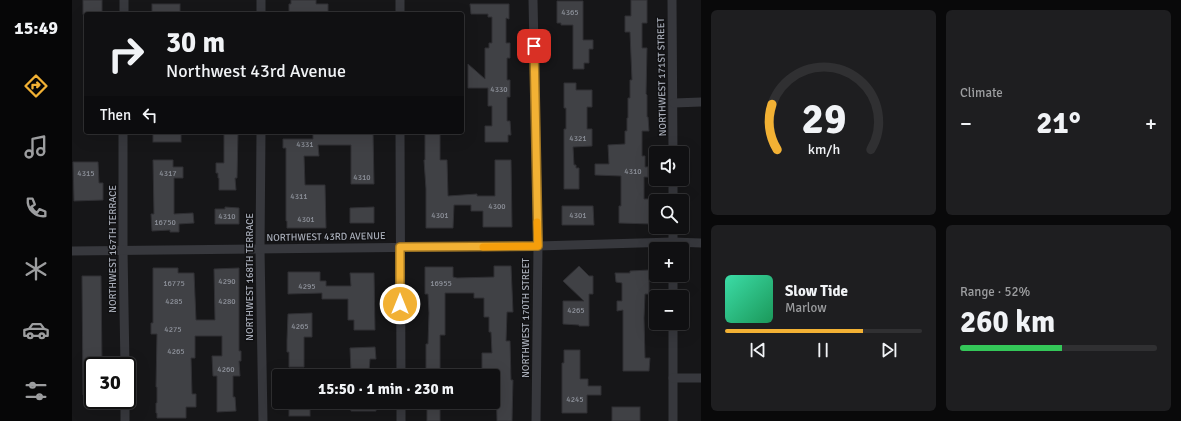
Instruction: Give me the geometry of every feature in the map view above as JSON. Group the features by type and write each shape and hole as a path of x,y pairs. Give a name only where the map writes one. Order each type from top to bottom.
{"street":[{"path":"124,0 124,12"},
{"path":"261,0 261,12"},
{"path":"400,0 400,12"},
{"name":"NORTHWEST 170TH STREET","path":"533,0 538,246 536,421"},
{"name":"NORTHWEST 171ST STREET","path":"672,0 673,146"},
{"path":"674,103 701,102"},
{"name":"NORTHWEST 167TH TERRACE","path":"123,134 125,357"},
{"name":"NORTHWEST 168TH TERRACE","path":"260,134 260,249 263,421"},
{"path":"400,134 401,369"},
{"name":"NORTHWEST 43RD AVENUE","path":"689,244 701,243"},
{"name":"NORTHWEST 43RD AVENUE","path":"72,251 649,246"},
{"path":"673,330 674,421"},
{"path":"673,378 701,378"},
{"path":"125,409 126,421"},
{"path":"401,409 401,421"}],"building":[{"path":"83,0 102,0 102,12 84,12 83,14"},
{"path":"291,0 316,0 316,4 328,4 328,12 289,12 289,4 291,4"},
{"path":"631,0 647,0 647,23 642,23 642,48 647,48 646,94 649,131 642,131 642,156 645,156 645,167 648,167 648,177 644,177 644,199 649,199 649,224 619,223 619,206 621,206 621,176 595,175 595,164 609,164 608,145 625,144 625,131 627,131 628,118 628,98 630,98 630,80 632,80 630,32 625,32 625,16 631,16"},
{"path":"557,1 583,1 583,40 593,40 593,49 589,49 589,63 584,63 584,69 573,69 573,25 561,25 561,23 557,23"},
{"path":"152,4 180,4 180,12 152,12"},
{"path":"470,4 509,4 509,19 506,18 506,43 510,43 510,58 507,58 507,80 510,80 510,97 507,97 507,121 510,121 511,135 508,135 508,142 485,142 485,126 492,126 492,106 488,106 488,88 468,88 468,64 485,79 485,48 489,48 489,43 492,43 492,17 488,17 488,14 471,14"},
{"path":"564,83 576,83 576,90 592,90 592,107 587,107 587,129 592,129 592,146 573,147 574,165 576,165 576,168 579,168 579,189 564,189 564,129 566,129 566,108 564,108"},
{"path":"153,134 181,134 181,142 153,142"},
{"path":"224,134 238,134 237,178 235,178 236,190 219,190 219,178 218,173 216,173 216,163 224,163"},
{"path":"313,134 373,134 374,184 351,184 351,145 318,145 319,156 304,156 305,185 325,185 326,228 287,228 286,148 283,148 283,139 313,139"},
{"path":"425,134 440,134 440,160 447,160 448,196 477,194 477,196 495,196 495,160 511,160 512,227 483,227 483,211 471,211 471,205 454,205 453,228 426,228"},
{"path":"153,160 173,160 173,167 183,167 183,178 174,178 174,214 193,213 194,223 179,224 179,232 170,232 170,230 152,231 151,214 154,214"},
{"path":"73,162 98,162 99,183 103,183 103,200 74,201"},
{"path":"562,206 593,206 594,225 562,225"},
{"path":"225,207 239,208 239,224 215,224 215,209 225,209"},
{"path":"374,207 374,223 350,223 350,208"},
{"path":"494,266 511,266 513,312 507,312 506,341 510,341 511,380 513,380 512,421 497,421 497,409 500,409 500,369 482,369 482,353 492,353 491,332 489,332 489,317 484,317 484,298 474,298 474,293 445,293 445,335 440,335 440,369 426,369 426,344 428,344 429,313 428,294 425,294 425,267 453,267 453,277 457,278 494,277"},
{"path":"579,266 589,276 593,276 593,294 589,294 589,326 563,324 563,301 584,301 563,281"},
{"path":"153,268 178,268 178,273 194,273 196,320 215,320 214,269 239,268 239,351 241,351 241,361 239,361 240,376 233,376 233,397 235,397 236,411 217,412 217,376 213,376 212,356 222,356 222,336 195,336 195,358 191,358 192,394 196,394 196,407 186,407 186,418 157,418 157,334 151,334 151,323 153,323"},
{"path":"649,270 649,294 645,294 644,318 645,358 650,358 649,371 623,371 623,310 617,311 617,301 622,301 622,283 616,282 615,273 630,273 630,271"},
{"path":"288,272 320,272 320,281 326,281 326,286 351,286 350,273 374,273 375,330 354,330 354,320 348,320 348,299 322,299 322,293 288,294"},
{"path":"82,276 101,276 102,357 84,357 83,395"},
{"path":"312,313 312,337 304,337 304,367 289,367 289,352 287,352 288,314"},
{"path":"375,347 376,359 370,359 369,369 351,369 350,348"},
{"path":"564,350 580,350 580,379 588,379 588,386 601,386 601,395 587,395 587,413 562,413 562,363 564,363"},
{"path":"612,407 640,407 640,421 612,421"},
{"path":"289,409 310,409 310,416 289,416"},
{"path":"351,409 376,409 376,411 351,411"},
{"path":"427,409 440,409 440,421 427,421"}],"slow traffic":[{"path":"483,247 538,246 537,222"}],"route":[{"path":"400,304 400,247 538,246 534,46"}]}
